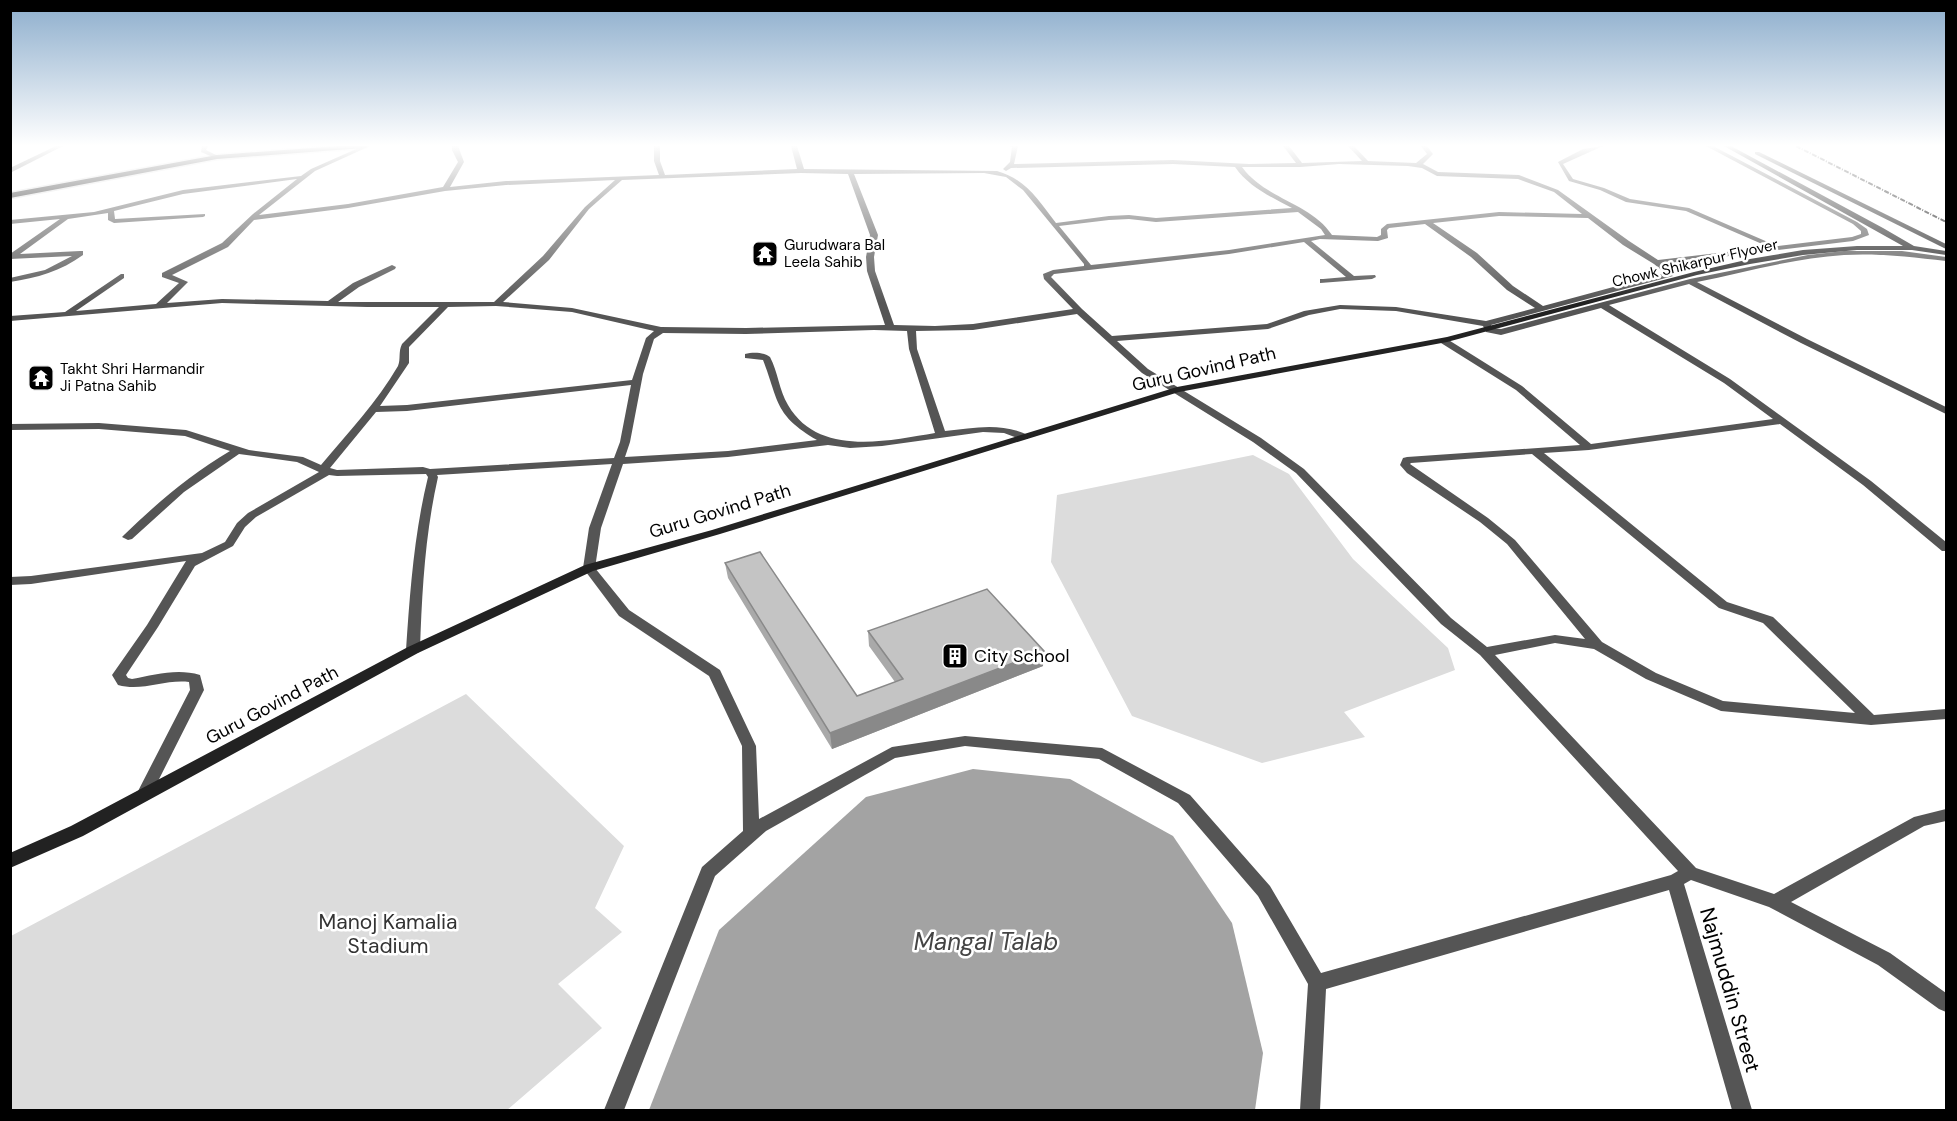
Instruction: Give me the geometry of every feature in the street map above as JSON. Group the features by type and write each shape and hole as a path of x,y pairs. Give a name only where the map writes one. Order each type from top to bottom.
{"street":[{"path":"10,222 68,217 111,210 158,198"},
{"path":"159,306 184,282 165,275 225,245 276,198"},
{"path":"252,218 392,198"},
{"path":"496,304 546,258 598,198"},
{"path":"860,198 874,235 870,257 871,271 890,327"},
{"path":"1034,198 1082,257 1087,268"},
{"path":"1280,198 1323,227 1330,237"},
{"path":"1487,327 1668,276 1670,272 1657,262 1626,243 1566,198"},
{"path":"1622,198 1635,203 1687,209 1777,247"},
{"path":"1657,262 1853,239 1865,235 1865,230 1806,198"},
{"name":"Chowk Shikarpur Flyover","path":"1824,198 1912,248"},
{"path":"1849,198 1947,247"},
{"path":"111,210 111,220 114,221 203,215"},
{"path":"1054,225 1115,217 1155,220 1298,210"},
{"path":"1589,216 1499,214 1387,226 1383,230 1385,236 1378,239 1330,237 1087,268 1047,274 1047,277 1079,311 1145,371 1257,440 1300,471 1446,621 1485,652 1683,877"},
{"path":"10,280 56,270 80,253 11,257 68,217"},
{"path":"1427,222 1474,255 1510,288 1543,310"},
{"path":"1306,240 1352,278"},
{"name":"Chowk Shikarpur Flyover","path":"1487,327 1516,322 1681,278 1822,249 1912,248 1947,253"},
{"path":"1111,339 1268,326 1318,310 1340,307 1396,309 1502,332 1690,281 1808,257 1844,253 1902,254 1947,259"},
{"path":"330,304 356,285 392,267"},
{"path":"68,314 121,276"},
{"path":"1323,281 1372,277"},
{"path":"1690,281 1804,341 1947,411"},
{"path":"10,319 222,301 330,304 496,304 572,310 661,330 740,332 973,327 1079,311"},
{"path":"144,795 197,690 195,678 178,676 132,684 123,682 119,675 152,627 184,570 196,560 228,544 241,525 252,515 326,471 373,409 404,363 402,351 405,346 446,304"},
{"path":"1602,305 1727,381 1867,483 1947,548"},
{"name":"Guru Govind Path","path":"10,861 77,831 413,650 589,568 716,532 1177,390 1444,341 1487,327"},
{"path":"911,328 913,349 941,435"},
{"path":"661,330 650,338 636,381 624,442 595,528 589,568 624,613 715,673 749,746 751,834"},
{"path":"1444,341 1519,388 1589,447"},
{"path":"748,356 763,356 767,359 780,398 788,413 798,423 827,442"},
{"path":"373,409 407,408 636,381"},
{"path":"1782,421 1589,447 1414,458 1407,460 1405,465 1484,520 1511,542 1597,645 1651,676 1721,706 1871,720 1947,714"},
{"path":"10,427 87,426 169,431 238,450 299,459 326,471 351,473 423,470 430,472 618,461 783,449 827,442 864,444 1002,429 1014,431 1024,437"},
{"path":"128,537 181,487 238,450"},
{"path":"1533,450 1724,606 1736,612 1760,616 1773,624 1871,720"},
{"path":"413,650 418,558 423,520 433,477 430,472"},
{"path":"10,581 212,554"},
{"path":"1485,652 1555,639 1597,645"},
{"path":"614,1110 708,872 760,826 892,753 965,741 1102,754 1184,799 1264,891 1317,983 1310,1110"},
{"path":"1775,902 1920,820 1947,815"},
{"path":"1317,983 1683,877 1775,902 1884,958 1947,1003"},
{"name":"Najmuddin Street","path":"1683,877 1742,1110"}],"green space":[{"path":"1253,455 1289,474 1353,559 1448,648 1455,670 1344,712 1365,737 1262,763 1132,716 1051,562 1057,495"},
{"name":"Manoj Kamalia Stadium","path":"466,694 624,846 595,908 622,932 558,984 602,1028 507,1110 11,1110 11,936"}],"water":[{"name":"Mangal Talab","path":"973,769 1070,779 1173,836 1232,923 1263,1053 1255,1110 649,1110 719,930 866,797"}],"building":[{"name":"City School","path":"760,552 857,696 903,679 868,631 987,589 1044,651 830,733 725,563"}],"railway":[{"path":"1899,198 1946,222"}],"place":[{"name":"Gurudwara Bal Leela Sahib","path":"765,254"},
{"name":"Takht Shri Harmandir Ji Patna Sahib","path":"41,378"},
{"name":"City School","path":"955,656"}]}
